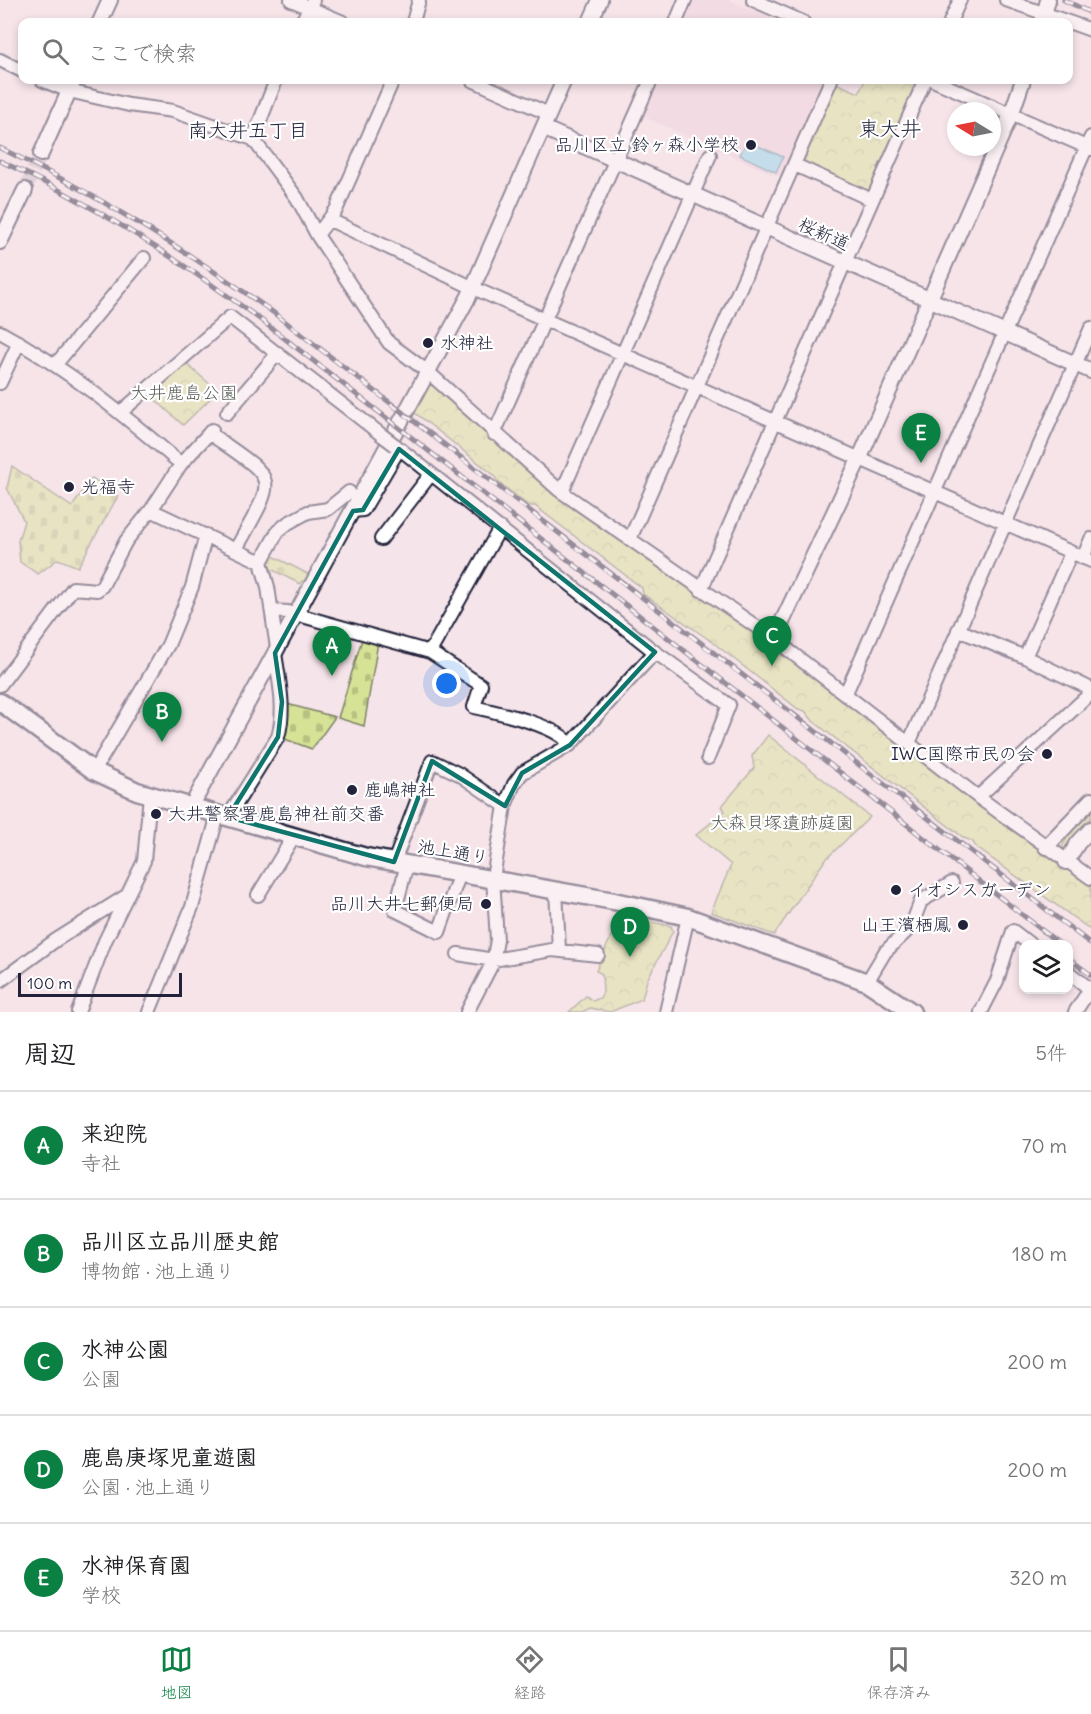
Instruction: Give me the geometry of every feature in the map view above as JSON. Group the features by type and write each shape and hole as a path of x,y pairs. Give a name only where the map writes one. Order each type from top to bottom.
{"main road":[{"name":"池上通り","path":"0,702 94,771 150,795 366,857 493,878 688,917 867,982 912,1012"}],"street":[{"path":"291,0 311,4 336,18"},
{"path":"414,18 419,0"},
{"path":"592,18 600,0"},
{"path":"678,18 685,0"},
{"path":"753,0 779,5 797,18"},
{"path":"952,18 960,0"},
{"path":"1006,0 1043,18 1048,0"},
{"path":"101,18 106,1"},
{"path":"304,18 311,4"},
{"path":"1073,26 1091,30"},
{"path":"0,60 18,68"},
{"path":"253,139 274,84"},
{"path":"317,235 330,220 391,84"},
{"path":"481,84 549,114"},
{"path":"191,807 473,287 562,84"},
{"path":"494,434 649,84"},
{"path":"630,539 829,84"},
{"path":"701,590 923,84"},
{"path":"845,695 1090,144 943,84"},
{"path":"774,639 859,459 1012,112 1022,84"},
{"path":"41,154 72,85 129,105 173,111 253,139 297,198 317,235 390,343 428,372 494,434 562,492 774,639 978,797 1091,878"},
{"name":"桜新道","path":"543,128 1091,371"},
{"path":"562,492 710,155"},
{"path":"795,165 872,200"},
{"path":"0,242 5,218 25,190"},
{"path":"330,220 545,320 1087,560 1091,539"},
{"path":"56,364 144,258"},
{"path":"121,412 230,317 655,652 729,705 708,758"},
{"path":"909,743 1091,328"},
{"path":"0,332 56,364 121,412 181,464"},
{"path":"0,383 19,342"},
{"path":"227,412 278,353"},
{"path":"0,685 73,588 97,590 102,586 126,541 152,510 181,464 210,432 258,467 267,484 266,496 236,549"},
{"path":"353,511 363,510 397,447"},
{"path":"381,538 431,474"},
{"path":"149,1012 192,907 223,816 278,737 282,723 282,702 272,611 261,562 278,531 288,523 308,512 328,509 349,492"},
{"path":"152,510 261,562"},
{"path":"430,652 500,528"},
{"path":"94,771 168,645 192,587 206,535"},
{"path":"1025,657 1071,553"},
{"path":"272,611 296,614 430,652 481,685 474,707 519,717 560,735 570,745"},
{"path":"958,630 1025,657 1091,691 978,797"},
{"path":"467,1012 493,960 497,940 493,878 505,806 522,772 570,745 655,652"},
{"path":"460,873 439,932 394,910 400,863 432,761 459,774 505,806"},
{"path":"78,1012 105,941 144,861 150,795"},
{"path":"1046,847 1091,800"},
{"path":"1066,862 1091,829"},
{"path":"258,895 294,837"},
{"path":"867,982 885,952 911,927 921,901 952,883"},
{"path":"556,890 559,950"},
{"path":"0,981 56,940 126,896"},
{"path":"666,1012 688,917"},
{"path":"981,1012 997,981 1013,931 1025,940"},
{"path":"458,954 493,960 559,950 598,955"},
{"path":"1073,976 1090,989 1075,1012"}],"highlighted area":[{"path":"399,449 655,652 570,745 522,773 505,806 432,761 394,862 228,817 278,737 282,702 275,653 353,511 363,510"}],"shaded area":[{"path":"690,0 729,0 770,18 682,18"},
{"name":"品川区立 鈴ヶ森小学校","path":"653,84 824,84 783,175 775,175 640,115"}],"green space":[{"path":"836,84 859,93 863,84 915,85 868,193 806,166 804,158"},
{"name":"大井鹿島公園","path":"183,361 218,391 183,425 148,393"},
{"path":"436,385 501,444 817,677 1052,857 1091,883 1091,930 977,848 972,841 964,838 813,721 805,711 798,709 711,641 643,594 642,588 535,506 529,506 497,481 494,475 414,412 426,386"},
{"path":"12,466 72,507 92,478 118,496 78,567 58,559 38,574 20,562 18,541 24,521 7,488"},
{"path":"271,555 310,575 305,582 302,581 300,584 265,566"},
{"path":"362,639 378,642 364,726 338,718"},
{"path":"287,704 335,717 312,749 282,738"},
{"name":"大森貝塚遺跡庭園","path":"768,735 870,817 825,860 774,935 711,912 731,865 696,835 725,811 722,806 754,768 752,756"},
{"path":"1091,810 1091,818 1065,849 1062,847 1070,833"},
{"path":"620,916 671,926 673,931 647,980 642,999 610,1012 590,1008 582,1012 569,1012 586,996 593,1001 600,998 603,992 602,974 596,971"}],"water":[{"path":"747,141 783,157 776,172 740,155"}],"tunnel":[{"path":"25,190 41,154"}],"railway":[{"path":"1064,0 1091,13"},
{"path":"0,148 105,203 205,265 270,310 1091,944"},
{"path":"0,161 35,177 135,234 261,320 1055,940"},
{"path":"1073,962 1091,975"}],"place":[{"name":"品川区立 鈴ヶ森小学校","path":"751,145"},
{"name":"水神社","path":"428,343"},
{"name":"水神保育園","path":"921,463"},
{"name":"光福寺","path":"69,487"},
{"name":"水神公園","path":"772,666"},
{"name":"来迎院","path":"332,676"},
{"name":"品川区立品川歴史館","path":"162,742"},
{"name":"IWC国際市民の会","path":"1047,754"},
{"name":"鹿嶋神社","path":"352,790"},
{"name":"大井警察署鹿島神社前交番","path":"156,814"},
{"name":"イオシスガーデン","path":"896,890"},
{"name":"品川大井七郵便局","path":"486,904"},
{"name":"山王濱栖鳳","path":"963,925"},
{"name":"鹿島庚塚児童遊園","path":"630,957"}],"district":[{"name":"東大井","path":"890,129"},
{"name":"南大井五丁目","path":"248,130"}]}
